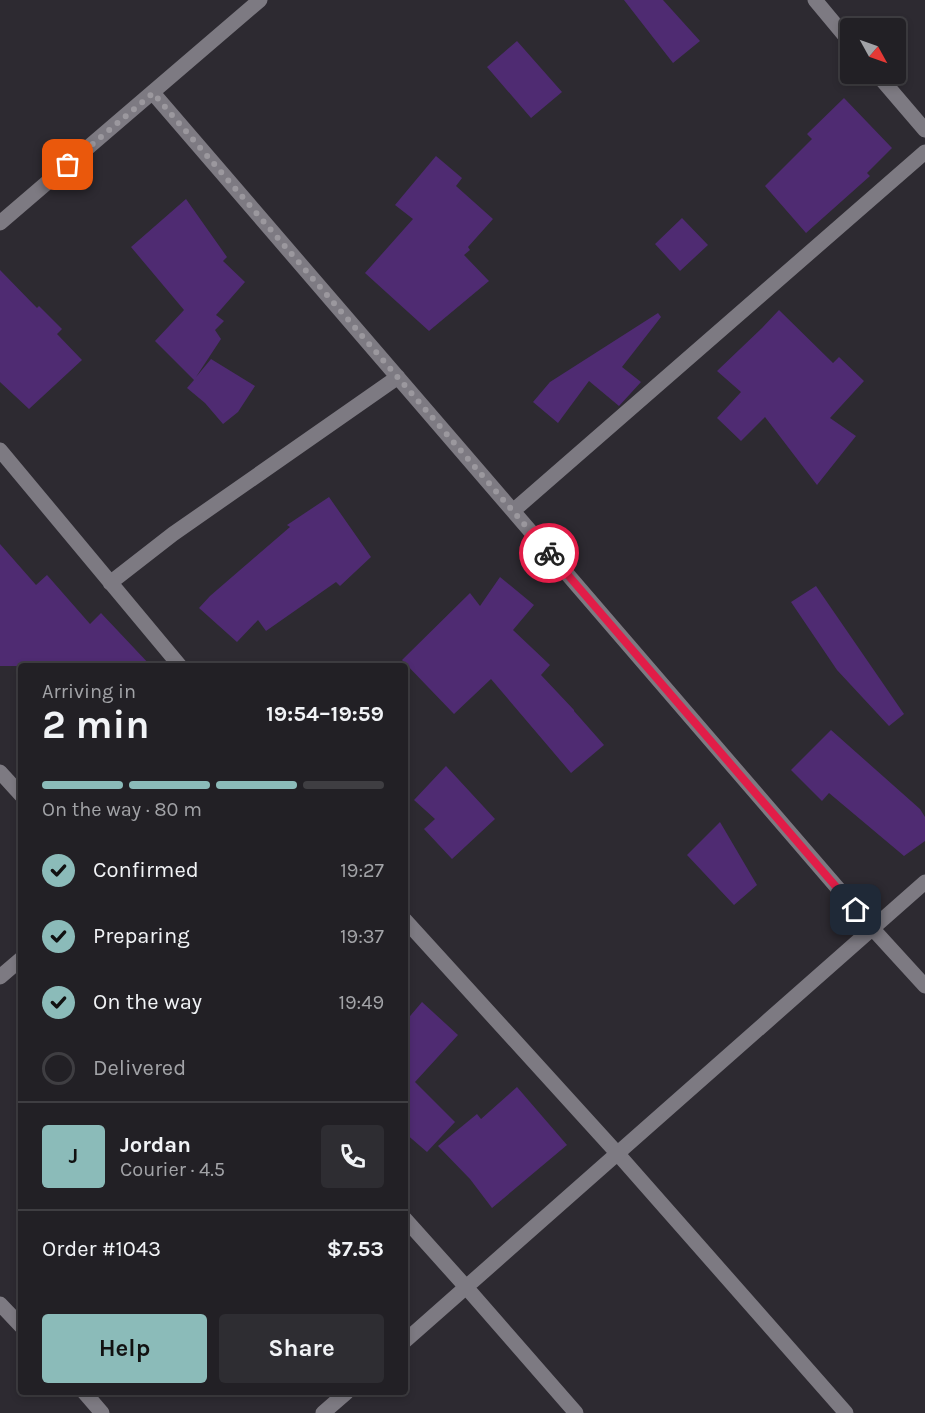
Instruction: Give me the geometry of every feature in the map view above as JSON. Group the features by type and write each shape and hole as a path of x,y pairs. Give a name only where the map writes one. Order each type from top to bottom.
{"street":[{"path":"0,223 260,0"},
{"path":"815,0 840,30"},
{"path":"886,84 925,130"},
{"path":"153,93 872,928 925,986"},
{"path":"513,511 925,152"},
{"path":"110,582 173,534 398,377"},
{"path":"0,450 178,663"},
{"path":"0,772 18,792"},
{"path":"408,1338 925,882"},
{"path":"408,923 617,1153 846,1413"},
{"path":"0,977 18,962"},
{"path":"408,1222 576,1413"},
{"path":"0,1305 18,1323"},
{"path":"87,1395 102,1413"},
{"path":"323,1413 344,1395"}],"building":[{"path":"624,0 663,0 700,41 673,63"},
{"path":"517,41 562,92 531,118 487,67"},
{"path":"844,98 892,148 867,173 870,176 806,233 765,186 812,139 807,134"},
{"path":"436,156 462,178 456,186 493,219 468,247 470,250 464,255 489,281 429,331 365,273 413,219 395,205"},
{"path":"186,199 227,257 223,261 245,282 216,315 224,321 215,330 221,339 196,377 211,359 255,386 238,412 223,424 205,403 187,388 194,380 155,341 184,310 131,247"},
{"path":"682,218 708,245 680,271 655,244"},
{"path":"0,270 37,308 39,306 62,329 57,334 82,360 29,409 0,382"},
{"path":"779,310 833,363 839,357 864,381 830,418 856,436 817,485 765,417 741,441 717,418 741,392 717,371"},
{"path":"658,313 661,317 622,367 641,382 619,406 589,381 558,423 533,402 550,382"},
{"path":"329,497 371,557 340,586 336,582 266,631 258,620 237,642 199,608 290,527 287,525"},
{"path":"0,544 36,585 47,575 90,624 101,613 148,663 18,663 18,666 0,666"},
{"path":"500,577 534,605 513,630 550,665 541,675 604,745 571,773 491,679 454,714 408,666 408,663 402,660 470,593 480,606"},
{"path":"816,586 904,714 889,726 837,670 791,602"},
{"path":"831,730 920,809 925,817 925,841 904,856 829,793 822,801 791,770"},
{"path":"446,766 495,819 452,859 424,829 435,819 414,800"},
{"path":"720,822 757,885 734,905 687,855"},
{"path":"422,1002 458,1035 415,1082 455,1122 427,1152 408,1136 408,1018"},
{"path":"517,1087 567,1145 492,1208 470,1179 438,1146 477,1114 481,1119"}],"way so far":[{"path":"68,165 153,93 549,553"}],"route":[{"path":"549,553 856,910"}]}
